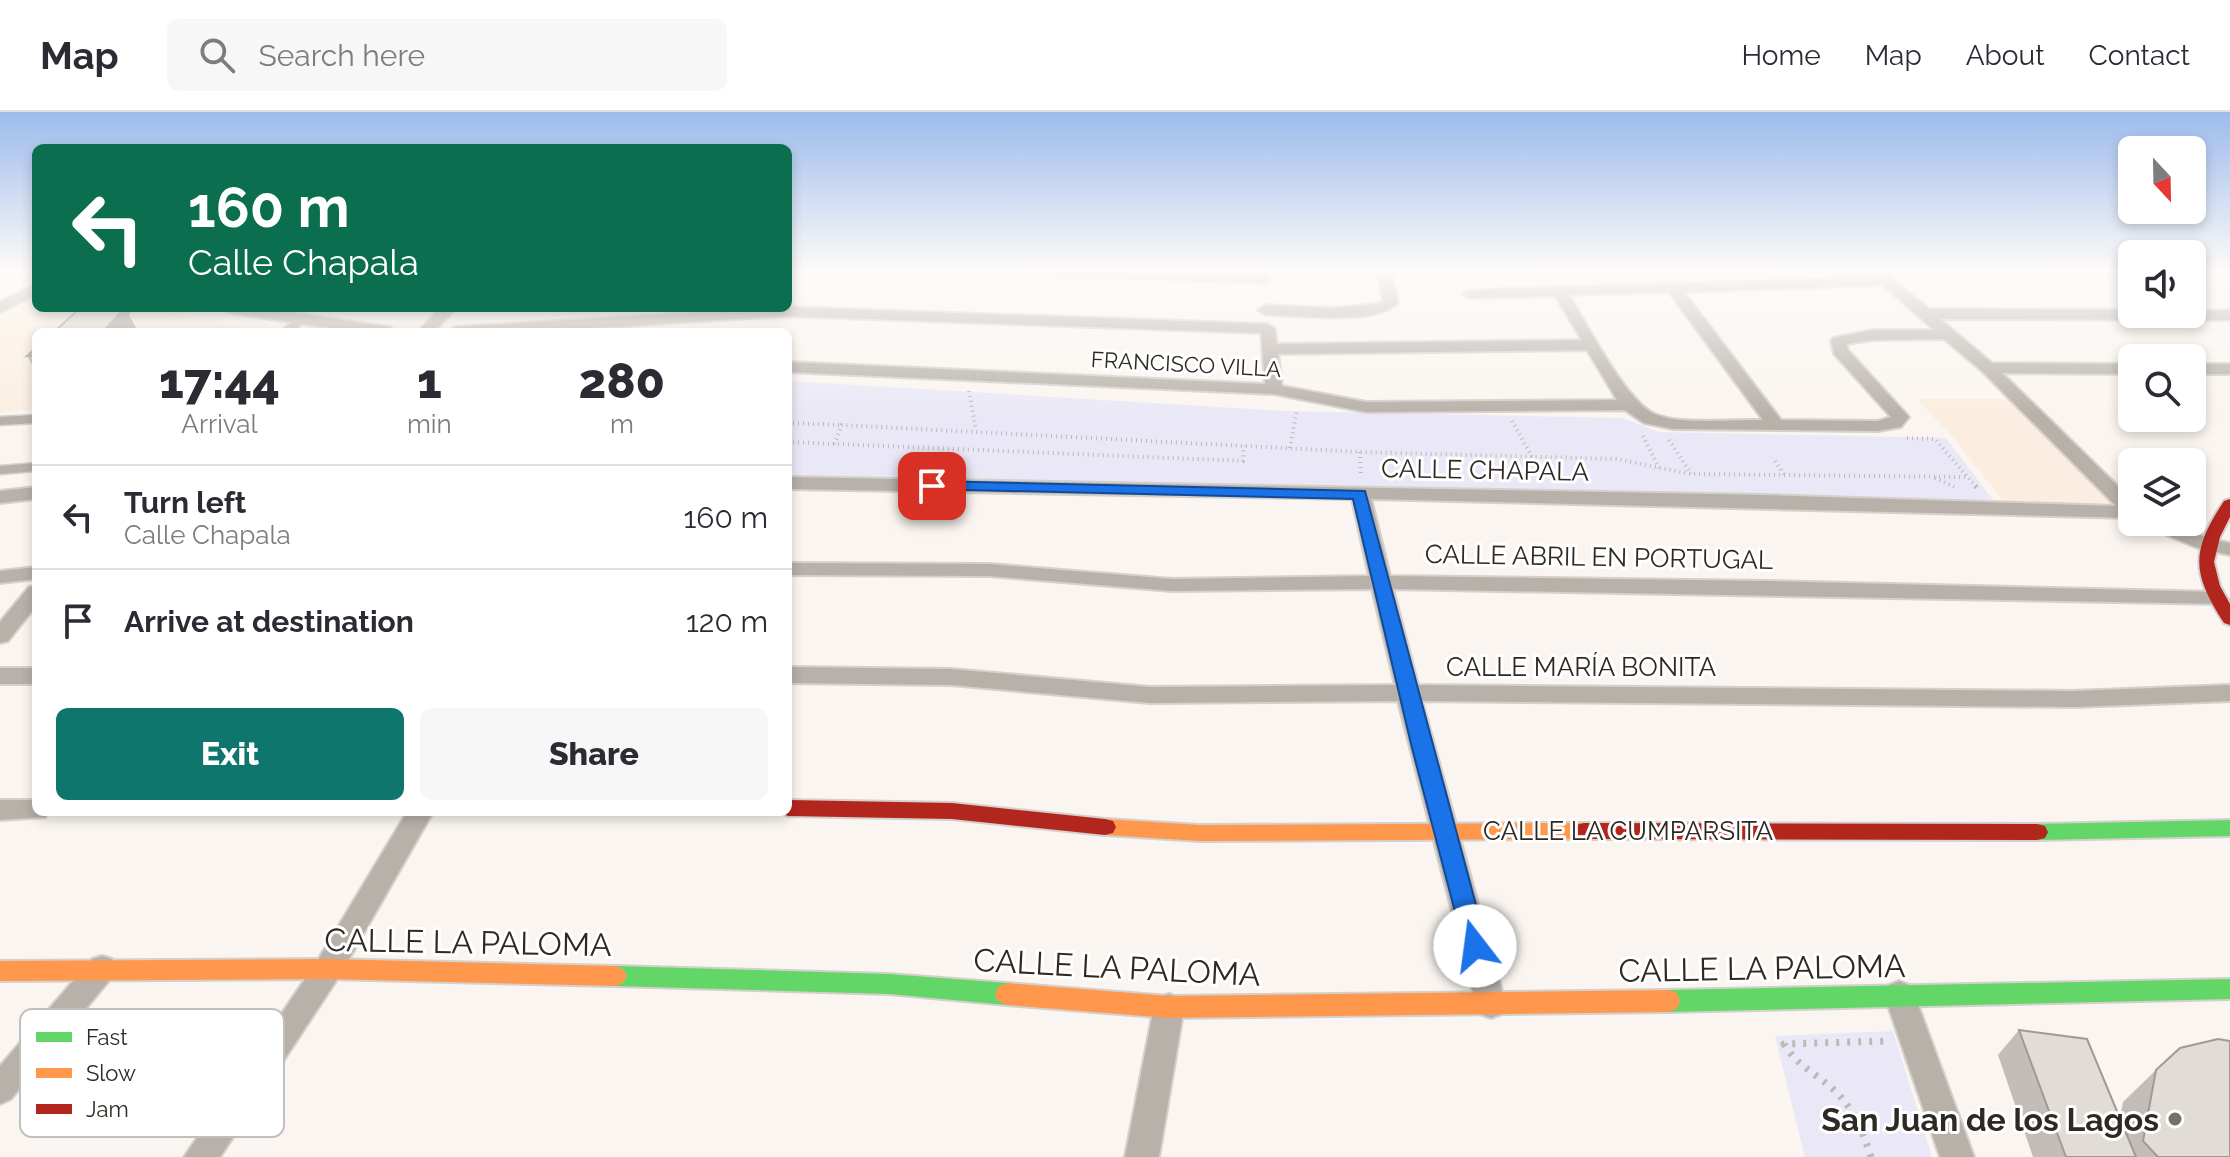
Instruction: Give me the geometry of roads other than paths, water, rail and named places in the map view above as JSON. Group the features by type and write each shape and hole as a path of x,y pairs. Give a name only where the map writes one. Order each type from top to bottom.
{"street":[{"path":"301,319 362,328"},
{"path":"522,328 661,319"},
{"path":"992,319 1267,329"},
{"path":"1266,319 1274,389"},
{"path":"1576,319 1629,405 1650,419 1673,424 1878,426 1895,423 1900,417 1840,351 1839,341 1873,335 1950,334"},
{"path":"1696,319 1775,424"},
{"path":"1932,319 1988,368 2118,498"},
{"path":"1270,349 1592,345"},
{"name":"FRANCISCO VILLA","path":"792,367 1274,389 1350,405 1383,408 1629,405"},
{"path":"1988,368 2118,369"},
{"path":"2206,369 2230,369"},
{"name":"CALLE CHAPALA","path":"792,483 1361,491 2118,512"},
{"path":"1361,491 1408,693 1491,1005"},
{"path":"0,497 32,493"},
{"path":"2230,504 2205,544 2205,572 2230,619"},
{"path":"2186,536 2230,549"},
{"name":"CALLE ABRIL EN PORTUGAL","path":"792,569 989,570 1172,585 1382,582 1766,587 2217,599"},
{"path":"0,577 32,573"},
{"path":"0,636 32,597"},
{"name":"CALLE MARÍA BONITA","path":"792,675 951,677 1150,695 1408,693 2074,699 2230,693"},
{"path":"0,676 32,676"},
{"name":"CALLE LA CUMPARSITA","path":"792,808 952,811 1135,830 1200,833 1443,830 2006,833 2230,828"},
{"path":"0,810 32,810"},
{"path":"284,1034 328,969 418,816"},
{"path":"67,1009 102,968"},
{"name":"CALLE LA PALOMA","path":"0,971 328,969 889,984 1169,1007 1491,1005 2230,989"},
{"path":"1899,994 1957,1157"},
{"path":"1142,1157 1169,1007"},
{"path":"0,1089 20,1065"},
{"path":"201,1157 215,1137"}],"lane":[{"path":"291,328 301,319"},
{"path":"0,421 32,419"},
{"path":"0,470 32,467"}],"place":[{"name":"San Juan de los Lagos","path":"2175,1119"}]}
